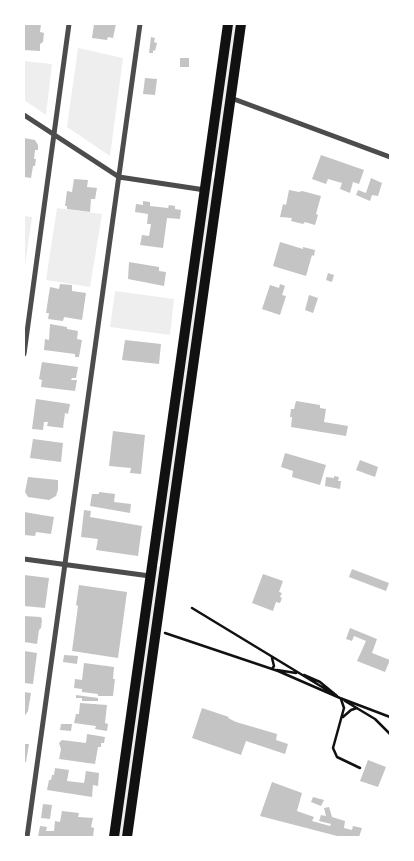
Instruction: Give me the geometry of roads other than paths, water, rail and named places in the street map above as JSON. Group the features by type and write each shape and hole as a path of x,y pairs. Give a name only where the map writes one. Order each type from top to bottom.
{"main road":[{"path":"114,837 228,24"},
{"path":"127,837 241,24"}],"street":[{"path":"24,354 69,24"},
{"path":"26,837 140,24"},
{"path":"231,98 390,157"},
{"path":"24,115 119,177 205,190"},
{"path":"24,558 151,576"}]}
